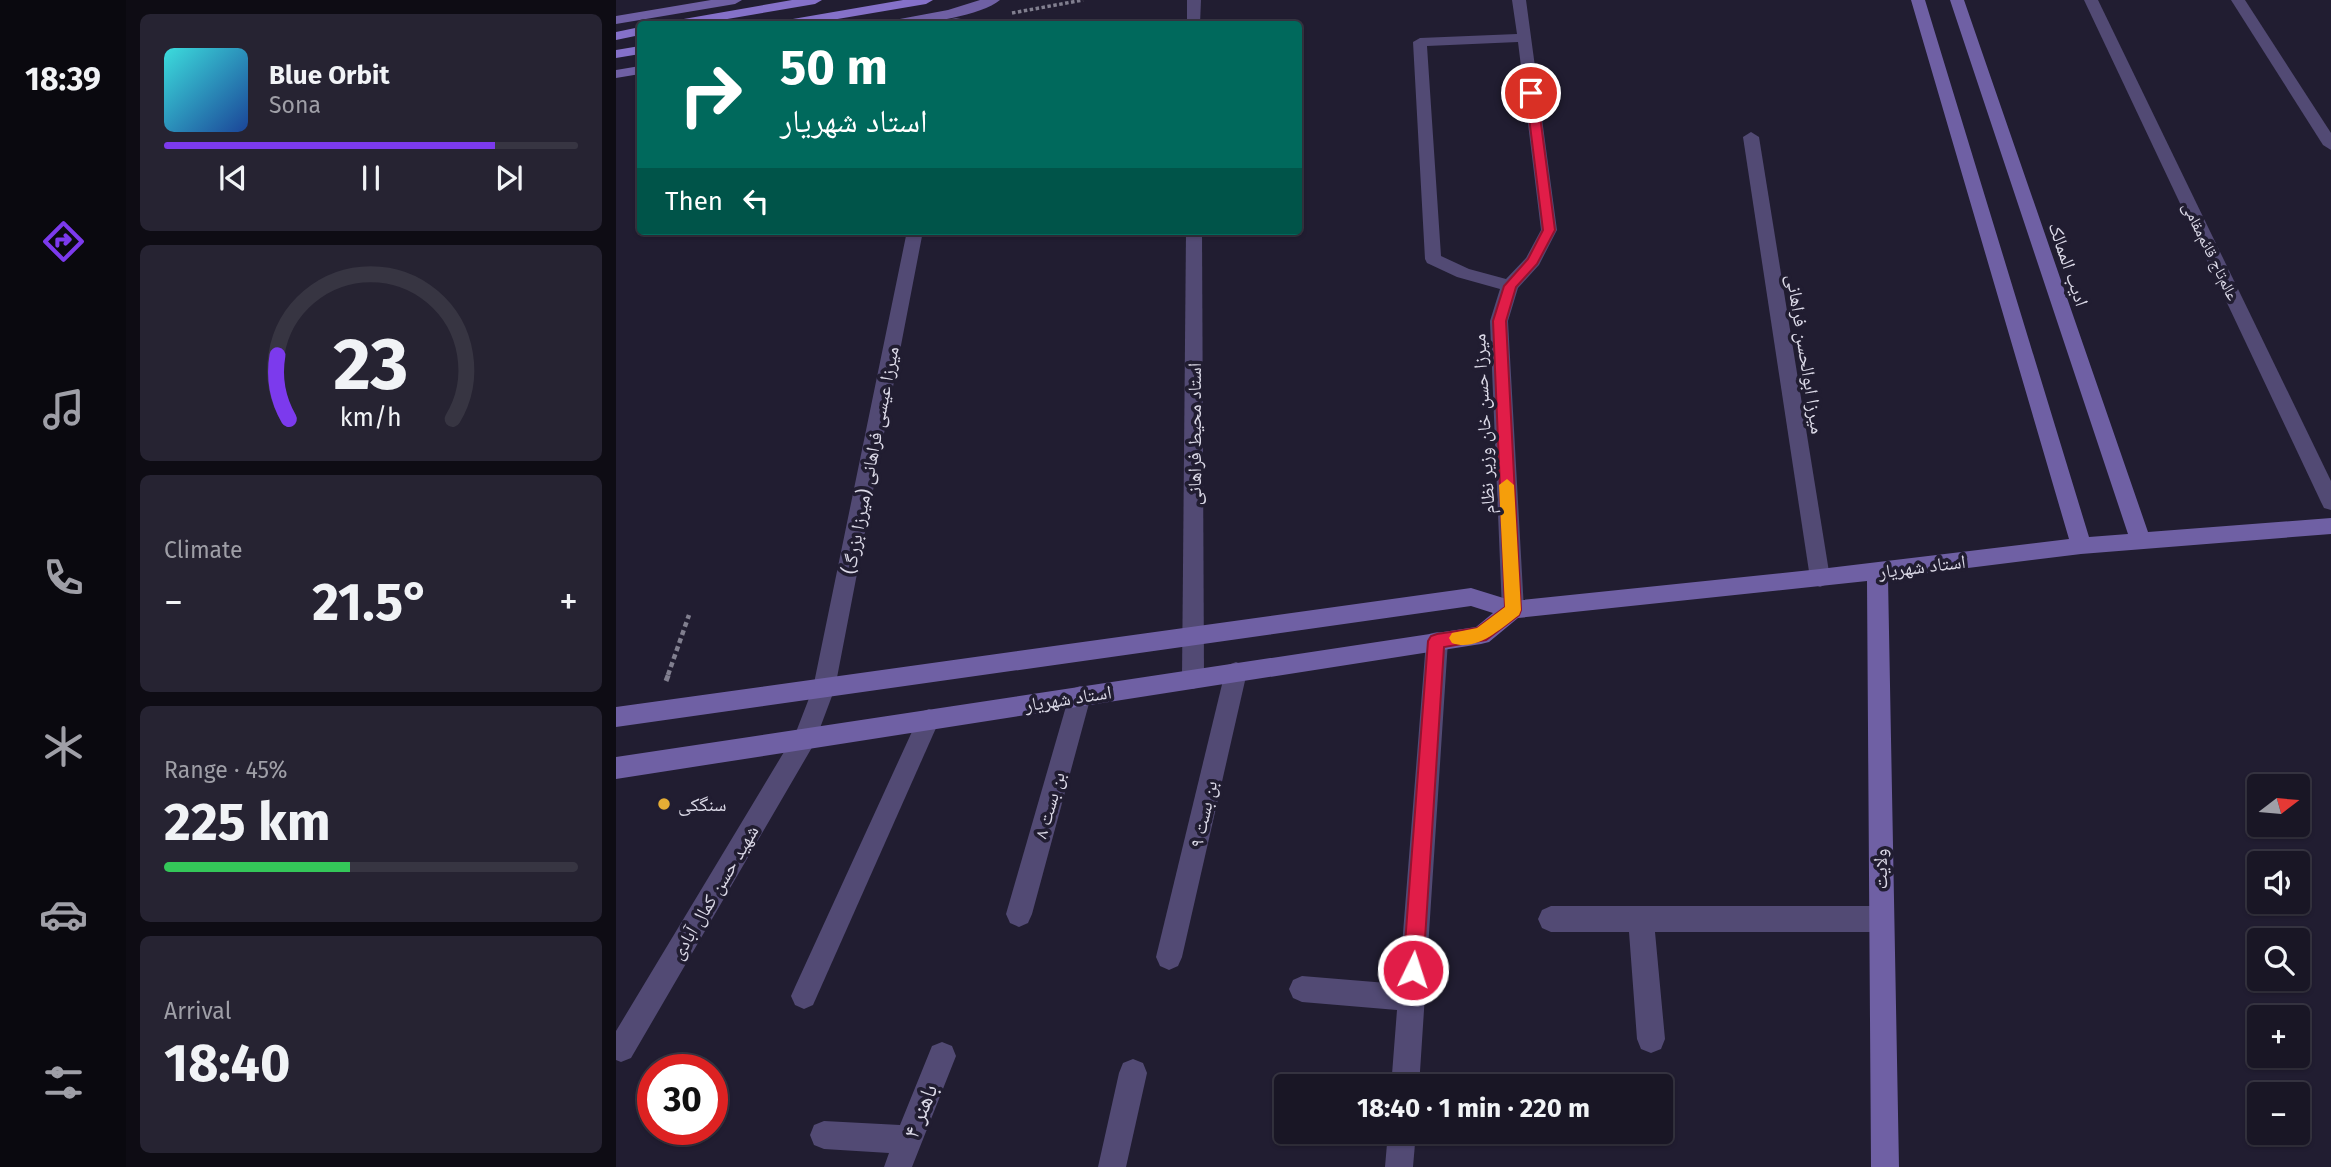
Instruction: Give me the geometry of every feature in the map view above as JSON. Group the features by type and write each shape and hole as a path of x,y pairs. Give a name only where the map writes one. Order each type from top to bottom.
{"main road":[{"path":"695,21 815,0"},
{"path":"804,21 926,0"},
{"path":"616,36 637,32"},
{"path":"616,54 637,50"}],"street":[{"path":"616,20 735,0"},
{"path":"911,21 951,14 993,0"},
{"path":"1194,0 1194,21"},
{"name":"میرزا حسن خان وزیر نظام","path":"1513,610 1499,321 1510,286 1533,261 1549,230 1519,0"},
{"path":"1918,0 2081,546"},
{"name":"ادیب الممالک","path":"1956,0 2141,541"},
{"name":"عالم‌تاج قائم‌مقامی","path":"2091,0 2331,502"},
{"path":"2238,0 2331,145"},
{"path":"1510,286 1463,273 1433,259 1420,42 1524,38"},
{"path":"616,74 637,70"},
{"name":"میرزا ابوالحسن فراهانی","path":"1751,137 1820,578"},
{"name":"میرزا عیسی فراهانی (میرزا بزرگ)","path":"806,737 824,688 914,235"},
{"name":"استاد محیط فراهانی","path":"1193,679 1194,235"},
{"name":"استاد شهریار","path":"616,717 1471,597 1513,610 1877,572 2081,546 2331,526"},
{"name":"ولایت","path":"1877,572 1885,1167"},
{"name":"استاد شهریار","path":"616,768 1481,635 1513,610"},
{"path":"1406,1074 1437,641"},
{"name":"بن بست ۹","path":"1169,957 1236,672"},
{"name":"بن بست ۸","path":"1019,914 1080,696"},
{"path":"804,996 929,719"},
{"name":"شهید حسن کمال آبادی","path":"621,1048 806,737"},
{"path":"1550,919 1880,919"},
{"path":"1641,919 1651,1039"},
{"path":"1301,989 1411,998"},
{"name":"باهنر ۴","path":"898,1167 942,1056"},
{"path":"1112,1167 1133,1073"},
{"path":"824,1135 909,1140"},
{"path":"1399,1167 1401,1144"}],"path":[{"path":"967,21 1083,0"},
{"path":"655,712 689,615"}],"slow traffic":[{"path":"1457,638 1481,635 1513,610 1507,485"}],"place":[{"name":"سنگکی","path":"664,804"}],"route":[{"path":"1413,970 1437,641 1481,635 1513,610 1499,321 1510,286 1533,261 1549,230 1531,93"}]}
